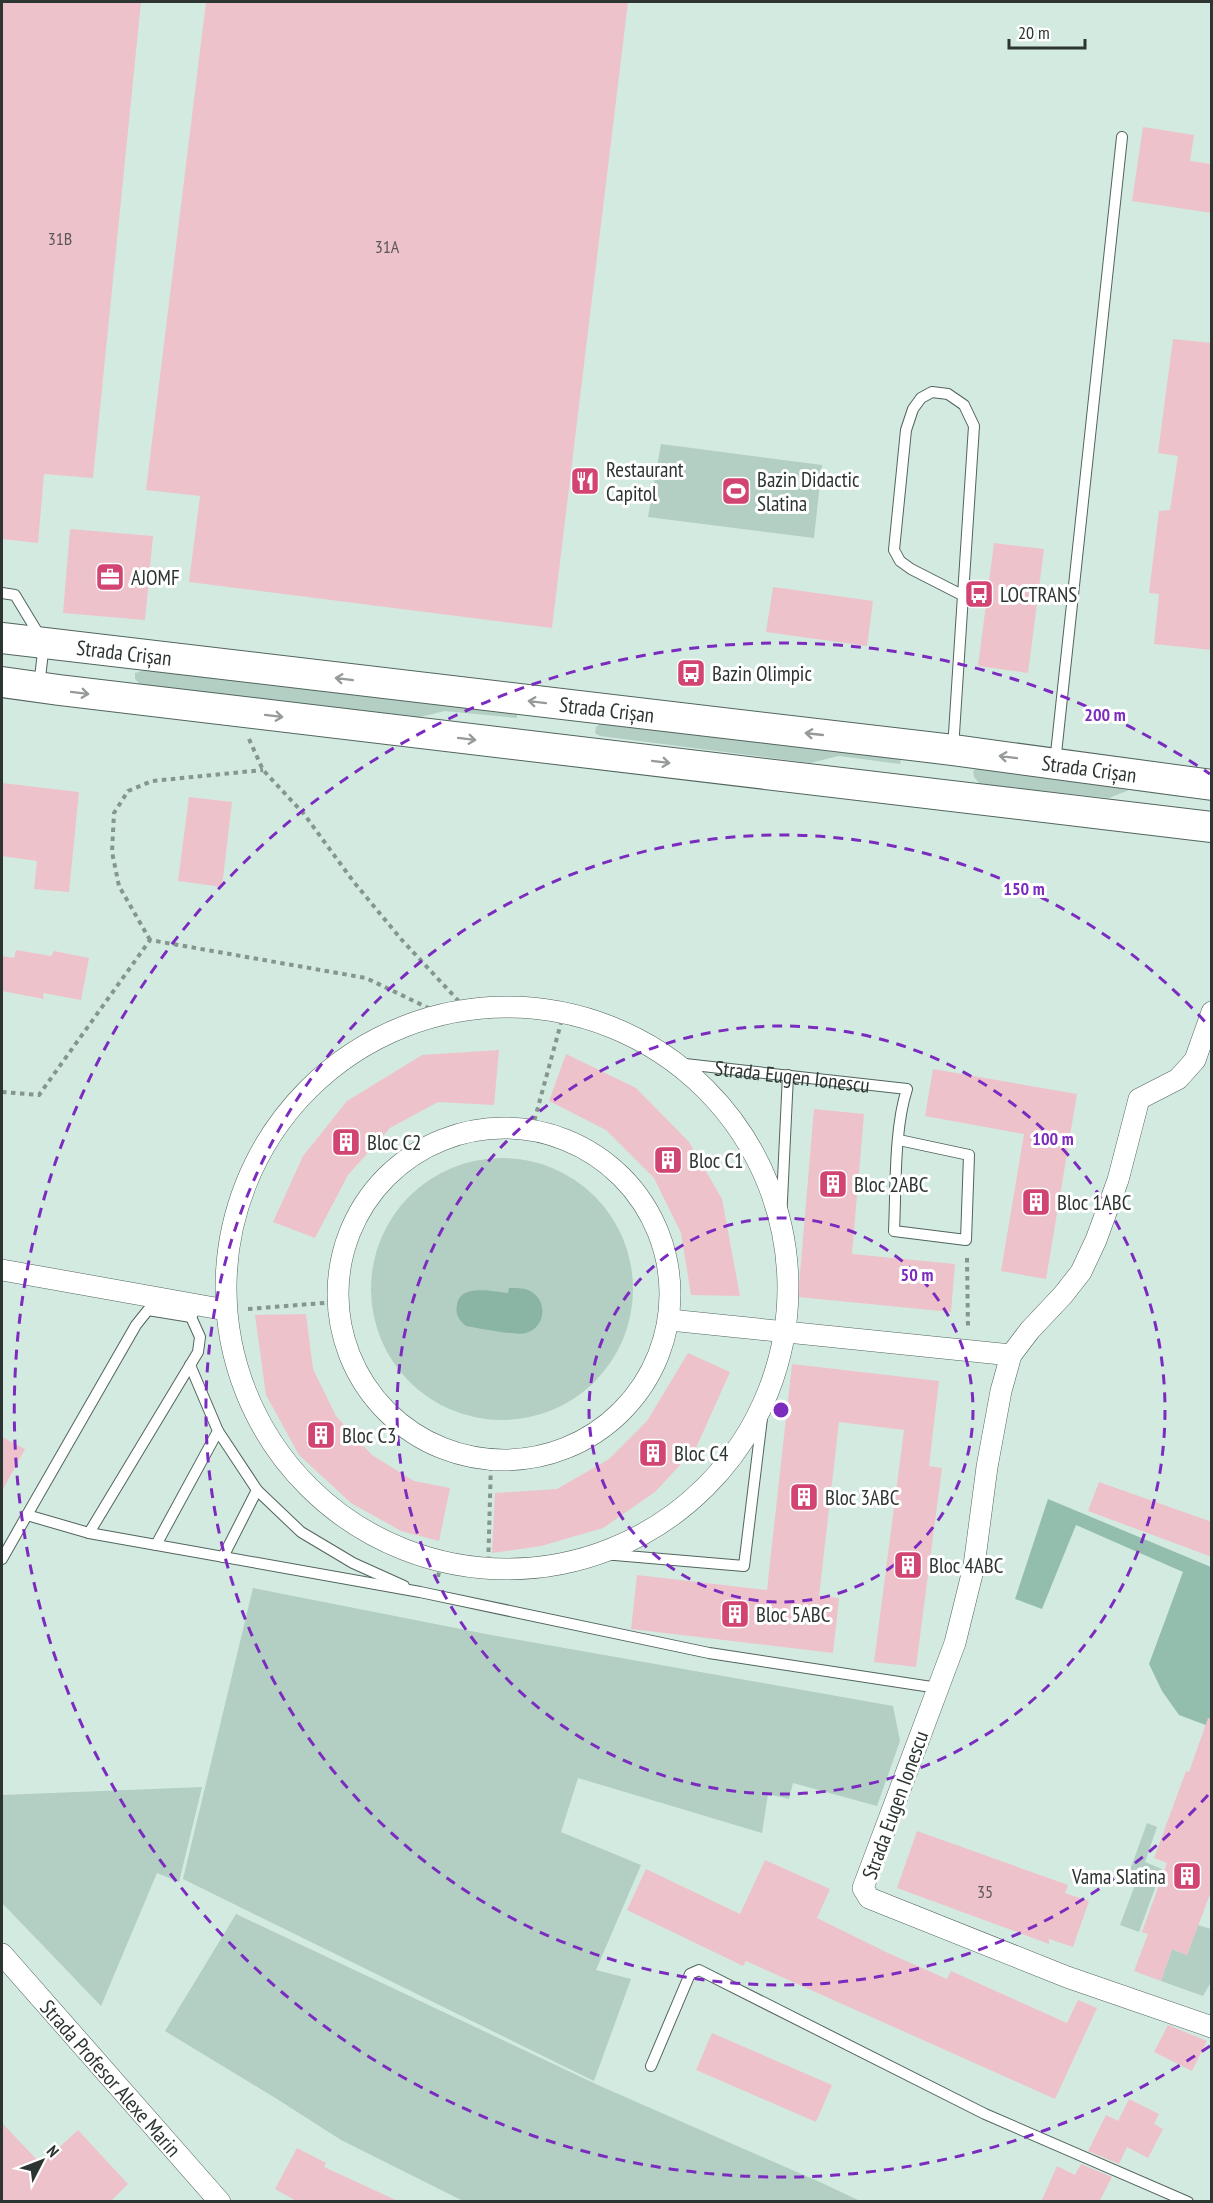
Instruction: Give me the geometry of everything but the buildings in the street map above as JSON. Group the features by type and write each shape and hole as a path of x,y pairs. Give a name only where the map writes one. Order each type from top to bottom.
{"main road":[{"name":"Strada Crișan","path":"2,638 952,750 1212,785"},
{"name":"Strada Crișan","path":"2,682 1212,827"}],"street":[{"name":"Strada Eugen Ionescu","path":"515,1006 564,1012 623,1032 676,1063 743,1133 781,1221 789,1277 786,1333 763,1410 723,1472 668,1521 603,1554 546,1568 488,1570 410,1553 339,1515 283,1458 244,1388 226,1310 229,1244 247,1180 279,1122 324,1074 342,1061 379,1037 441,1014 466,1009 515,1006"},
{"name":"Strada Eugen Ionescu","path":"1212,1012 1195,1060 1178,1079 1139,1098 1118,1180 1096,1240 1081,1272 1011,1355 1001,1390 987,1467 975,1566 955,1643 863,1888 868,1898 1067,1977 1212,2027"},
{"path":"482,1128 532,1129 573,1142 601,1159 610,1165 640,1197 663,1245 670,1277 669,1320 655,1368 626,1409 587,1440 540,1458 490,1462 443,1451 401,1427 368,1392 346,1349 336,1302 342,1252 361,1207 393,1168 434,1142 482,1128"},
{"path":"2,1270 194,1311 226,1310"},
{"path":"669,1320 1011,1355"},
{"name":"Strada Profesor Alexe Marin","path":"2,1954 220,2202"}],"lane":[{"path":"1055,763 1122,137"},
{"path":"952,750 974,426 964,405 948,394 932,392 921,398 913,409 906,430 894,550 900,561 911,569 962,596"},
{"path":"2,593 15,595 44,643 39,687"},
{"name":"Strada Eugen Ionescu","path":"676,1063 907,1089 902,1103 899,1140"},
{"path":"781,1221 788,1075"},
{"path":"899,1140 969,1155 966,1240 894,1231 899,1140"},
{"path":"2,1559 136,1325 148,1310 194,1311 200,1337 198,1352 89,1533"},
{"path":"190,1365 218,1431 257,1490 301,1532 353,1563 420,1592"},
{"path":"603,1554 744,1566 763,1410"},
{"path":"156,1545 218,1431"},
{"path":"223,1557 257,1490"},
{"path":"27,1515 89,1533 420,1592 709,1653 938,1688"},
{"path":"651,2066 690,1974 699,1970 985,2114 1188,2202"}],"path":[{"path":"244,712 250,743 263,770 304,814 353,881 401,939 466,1009"},
{"path":"150,940 119,886 112,852 114,813 128,791 152,781 263,770"},
{"path":"150,940 366,978 441,1014"},
{"path":"2,1092 39,1095 150,940"},
{"path":"532,1129 564,1012"},
{"path":"966,1240 968,1350"},
{"path":"226,1310 336,1302"},
{"path":"488,1570 490,1462"}],"shaded area":[{"name":"Bazin Didactic Slatina","path":"661,444 822,465 814,538 648,517"},
{"path":"145,670 517,714 517,718 445,711 420,717 141,685 135,679 135,673"},
{"path":"600,724 901,759 900,764 839,756 810,763 600,736 595,733 596,727"},
{"path":"977,768 1181,793 1180,797 1129,790 1109,798 980,784 974,777 973,771"},
{"path":"502,1158 527,1161 552,1168 575,1180 603,1206 623,1239 630,1264 633,1289 630,1314 623,1339 611,1362 585,1390 552,1410 527,1417 502,1420 477,1417 452,1410 429,1398 401,1372 381,1339 374,1314 371,1289 374,1264 381,1239 393,1216 419,1188 452,1168 477,1161"},
{"path":"509,1288 528,1290 539,1299 542,1306 541,1319 533,1330 521,1334 466,1326 457,1314 459,1298 470,1291 508,1293"},
{"path":"1048,1499 1211,1567 1211,1727 1179,1715 1162,1691 1149,1664 1183,1572 1076,1525 1042,1609 1015,1599"},
{"path":"253,1588 491,1635 893,1706 900,1741 877,1806 793,1783 789,1799 768,1794 762,1833 578,1778 561,1832 641,1865 596,1970 631,1979 594,2081 183,1879"},
{"path":"202,1787 179,1882 157,1873 101,2006 2,1903 2,1795"},
{"path":"1147,1823 1157,1827 1145,1862 1162,1869 1139,1932 1120,1925 1138,1877 1129,1873"},
{"path":"236,1914 600,2086 860,2201 463,2201 341,2140 165,2031"},
{"path":"1198,1925 1211,1929 1211,1982 1203,1996 1161,1981 1172,1949 1187,1955"}],"place":[{"name":"Restaurant Capitol","path":"585,481"},
{"name":"Bazin Didactic Slatina","path":"736,491"},
{"name":"AJOMF","path":"110,577"},
{"name":"LOCTRANS","path":"979,594"},
{"name":"Bazin Olimpic","path":"691,673"},
{"name":"Bloc C2","path":"346,1142"},
{"name":"Bloc C1","path":"668,1160"},
{"name":"Bloc 2ABC","path":"833,1184"},
{"name":"Bloc 1ABC","path":"1036,1202"},
{"name":"Bloc C3","path":"321,1435"},
{"name":"Bloc C4","path":"653,1453"},
{"name":"Bloc 3ABC","path":"804,1497"},
{"name":"Bloc 4ABC","path":"908,1565"},
{"name":"Bloc 5ABC","path":"735,1614"},
{"name":"Vama Slatina","path":"1187,1876"}]}
